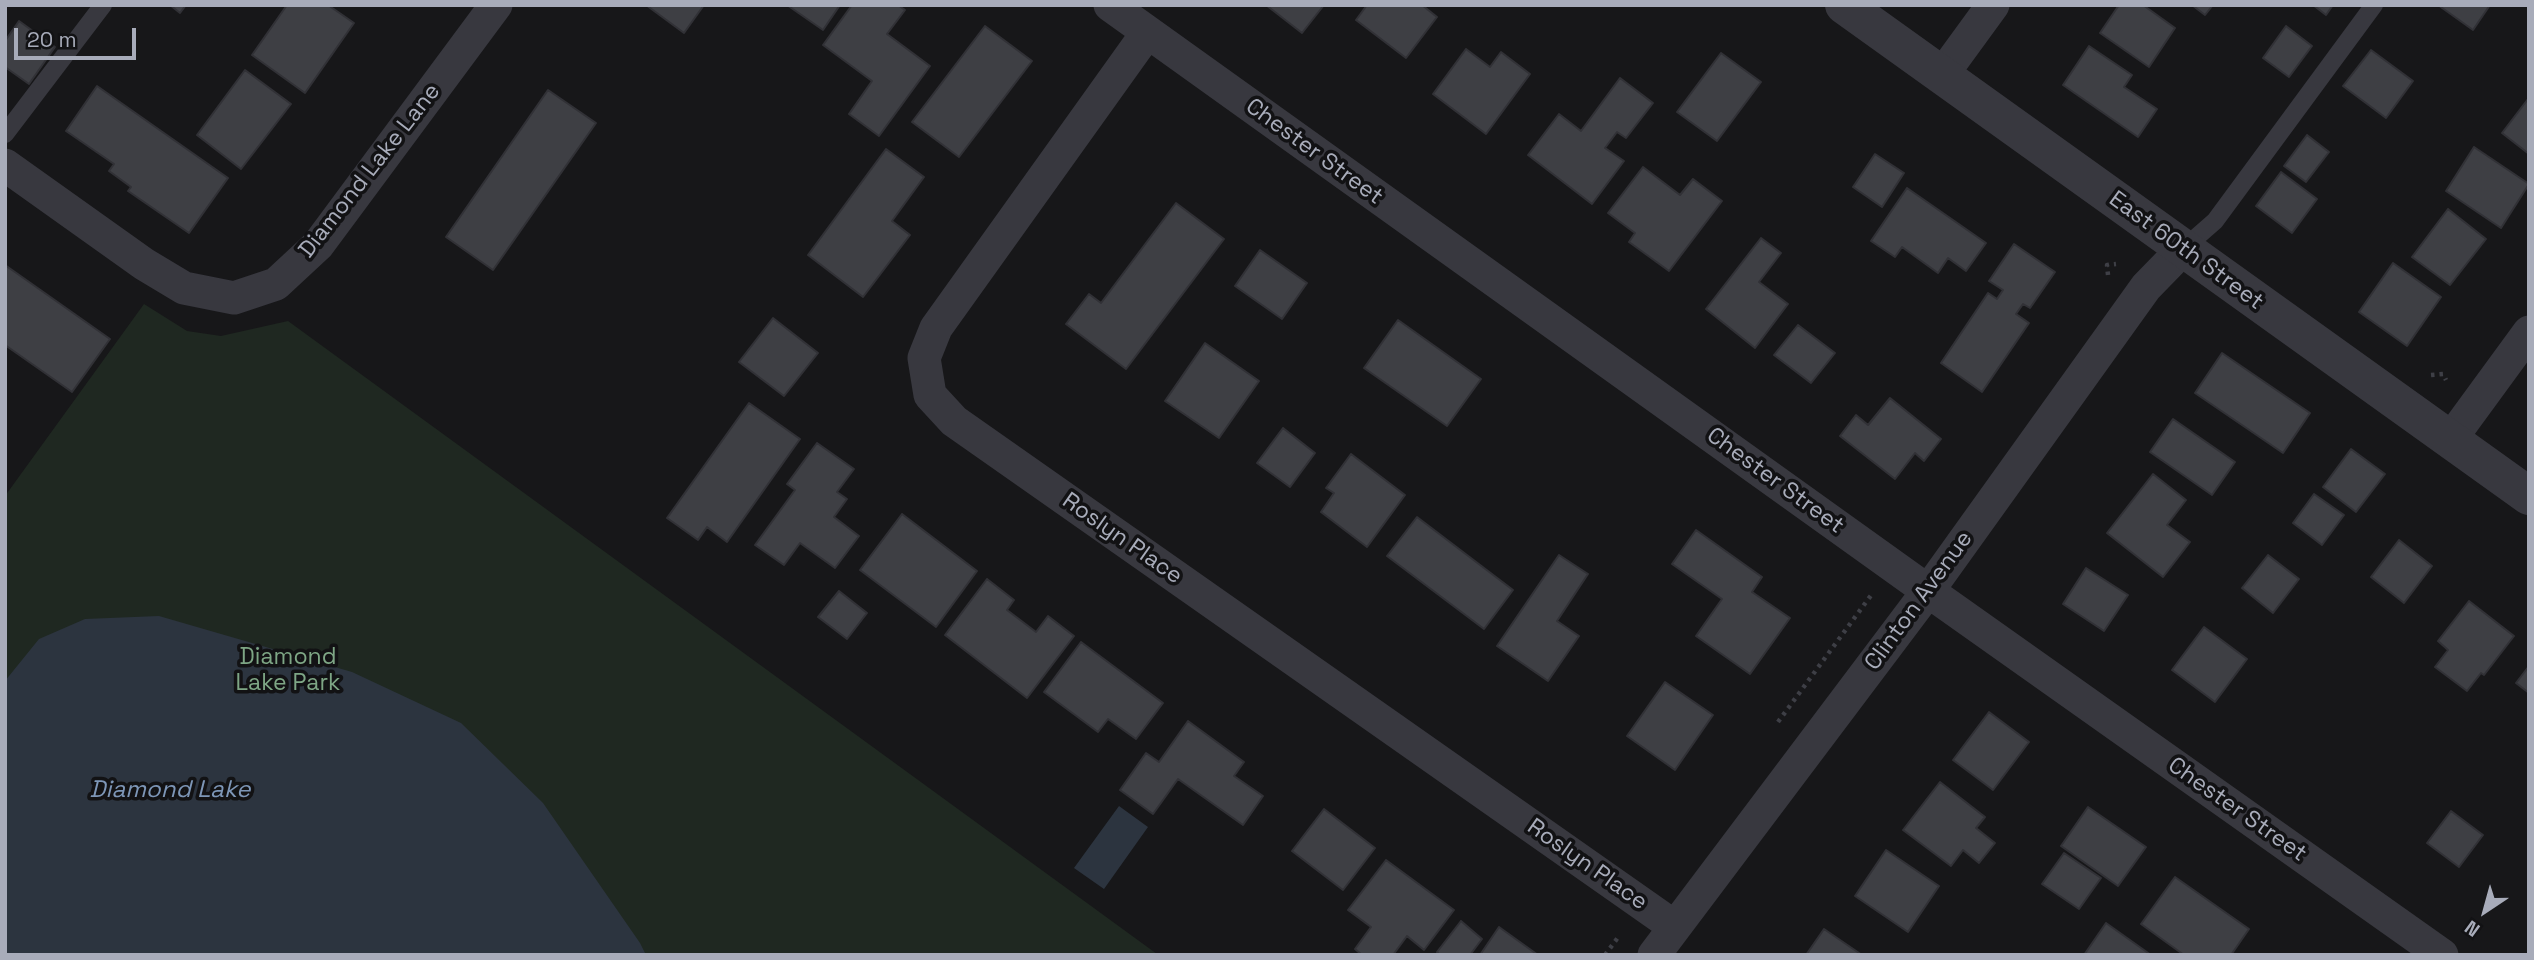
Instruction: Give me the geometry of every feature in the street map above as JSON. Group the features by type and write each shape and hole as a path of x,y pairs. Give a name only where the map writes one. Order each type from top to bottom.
{"street":[{"name":"Diamond Lake Lane","path":"5,165 144,264 184,288 234,298 276,284 318,245 496,5"},
{"name":"Chester Street","path":"1110,5 1927,591 2442,955"},
{"name":"East 60th Street","path":"1844,5 2529,496"},
{"path":"1942,75 1993,5"},
{"name":"Roslyn Place","path":"1147,33 936,328 924,358 930,394 954,421 1675,926"},
{"name":"Clinton Avenue","path":"1654,955 1927,591 2146,287 2183,249"},
{"path":"2450,440 2529,332"}],"lane":[{"path":"5,134 103,5"},
{"path":"2183,249 2215,221 2374,5"}],"path":[{"path":"1605,955 1622,932"}],"green space":[{"name":"Diamond Lake Park","path":"144,304 187,331 221,336 288,321 1157,954 5,955 5,496"}],"water":[{"name":"Diamond Lake","path":"159,616 352,672 461,723 543,803 646,955 5,955 5,681 39,639 85,619"},
{"path":"1119,806 1148,827 1104,889 1074,868"}],"building":[{"path":"170,5 186,5 180,13"},
{"path":"287,5 328,5 354,23 305,93 252,55"},
{"path":"646,5 704,5 684,33"},
{"path":"787,5 840,5 823,30"},
{"path":"852,5 898,5 905,10 887,34 930,66 879,136 849,114 872,81 823,45"},
{"path":"1266,5 1324,5 1302,33"},
{"path":"1367,5 1422,5 1437,17 1406,58 1356,20"},
{"path":"2119,5 2143,5 2175,28 2149,67 2100,33"},
{"path":"2192,5 2213,5 2205,15"},
{"path":"2313,5 2333,5 2326,15"},
{"path":"2438,5 2490,5 2473,30"},
{"path":"19,21 55,47 29,84 5,67 5,41"},
{"path":"985,26 1032,61 959,157 912,122"},
{"path":"2286,26 2312,46 2289,77 2263,58"},
{"path":"2089,46 2132,75 2124,87 2157,109 2138,137 2063,85"},
{"path":"1466,49 1490,67 1501,52 1530,74 1486,134 1433,94"},
{"path":"2371,50 2413,81 2386,118 2343,86"},
{"path":"1721,53 1761,82 1717,141 1677,112"},
{"path":"245,70 291,104 241,169 197,135"},
{"path":"1620,78 1653,103 1626,138 1617,132 1605,148 1624,161 1592,204 1528,155 1559,114 1581,131"},
{"path":"97,86 228,178 189,233 128,191 131,187 109,171 114,164 66,131"},
{"path":"548,90 596,123 493,270 446,237"},
{"path":"2529,99 2529,154 2502,133"},
{"path":"2307,135 2329,152 2306,182 2284,166"},
{"path":"2474,147 2529,184 2501,228 2446,191"},
{"path":"886,149 924,177 892,221 910,235 863,297 808,255"},
{"path":"1875,154 1904,173 1882,207 1853,187"},
{"path":"1643,167 1680,195 1693,179 1722,201 1669,271 1629,242 1635,233 1608,213"},
{"path":"2281,172 2317,199 2292,233 2256,206"},
{"path":"1907,188 1986,243 1966,271 1948,258 1938,273 1902,247 1895,257 1871,241"},
{"path":"1176,203 1224,239 1126,369 1066,324 1089,294 1101,303"},
{"path":"2448,209 2486,239 2450,285 2412,257"},
{"path":"1761,238 1781,253 1759,282 1788,304 1755,348 1706,309"},
{"path":"2014,244 2055,272 2030,308 2023,304 2016,314 2029,323 1982,392 1941,363 1988,293 1997,299 2003,290 1989,281"},
{"path":"1260,250 1307,283 1282,319 1235,286"},
{"path":"2393,263 2441,297 2407,346 2359,312"},
{"path":"5,265 110,339 72,392 5,345"},
{"path":"773,318 818,353 784,396 739,362"},
{"path":"1398,320 1481,379 1447,426 1364,368"},
{"path":"1798,325 1835,353 1811,383 1774,355"},
{"path":"1205,343 1259,381 1219,438 1165,401"},
{"path":"2222,353 2310,413 2283,453 2195,393"},
{"path":"1890,398 1941,439 1924,461 1915,453 1895,479 1840,436 1856,415 1868,425"},
{"path":"749,403 800,439 727,542 707,527 698,540 667,518"},
{"path":"2173,419 2235,462 2212,495 2150,452"},
{"path":"1283,428 1315,453 1290,487 1257,463"},
{"path":"817,443 854,469 837,492 847,499 834,517 859,536 835,568 800,543 784,565 755,545 795,490 787,484"},
{"path":"2351,449 2385,474 2356,512 2323,487"},
{"path":"1351,454 1405,495 1367,547 1321,512 1334,493 1326,488"},
{"path":"2153,474 2186,500 2167,525 2190,542 2163,577 2107,533"},
{"path":"2314,494 2344,515 2322,545 2293,523"},
{"path":"902,514 977,571 936,627 860,570"},
{"path":"1417,517 1513,590 1484,629 1387,556"},
{"path":"1696,530 1762,577 1752,592 1790,618 1750,674 1696,636 1722,599 1672,564"},
{"path":"2399,540 2432,566 2404,603 2371,577"},
{"path":"1559,555 1588,574 1557,621 1579,636 1548,681 1497,646"},
{"path":"2268,555 2299,579 2273,613 2242,588"},
{"path":"2086,568 2128,595 2104,631 2063,604"},
{"path":"987,579 1014,600 1007,610 1036,632 1048,616 1074,636 1027,698 945,635"},
{"path":"839,591 867,613 847,639 818,617"},
{"path":"2469,601 2514,636 2484,675 2481,673 2467,691 2435,667 2448,650 2438,641"},
{"path":"2204,627 2247,659 2215,702 2172,670"},
{"path":"1081,642 1163,703 1136,739 1108,719 1098,732 1044,692"},
{"path":"2529,666 2529,693 2516,683"},
{"path":"1665,682 1713,715 1675,770 1627,736"},
{"path":"1989,712 2029,742 1993,790 1953,760"},
{"path":"1188,721 1244,762 1234,776 1263,796 1243,825 1178,779 1153,814 1120,790 1146,753 1159,762"},
{"path":"1940,782 1985,817 1976,828 1995,843 1979,863 1963,850 1951,866 1903,830"},
{"path":"2088,807 2146,847 2118,886 2061,846"},
{"path":"1324,809 1375,848 1343,890 1292,851"},
{"path":"2451,811 2483,835 2459,867 2427,843"},
{"path":"1886,850 1939,886 1908,932 1855,896"},
{"path":"2064,853 2101,878 2079,909 2042,884"},
{"path":"1386,860 1454,910 1424,950 1407,936 1393,955 1362,955 1355,949 1371,927 1348,910"},
{"path":"2175,877 2249,929 2231,955 2184,955 2141,924"},
{"path":"1461,921 1482,939 1470,955 1440,955 1437,952"},
{"path":"2106,923 2151,955 2084,955"},
{"path":"1499,927 1538,955 1480,955"},
{"path":"1824,929 1862,955 1806,955"}]}
